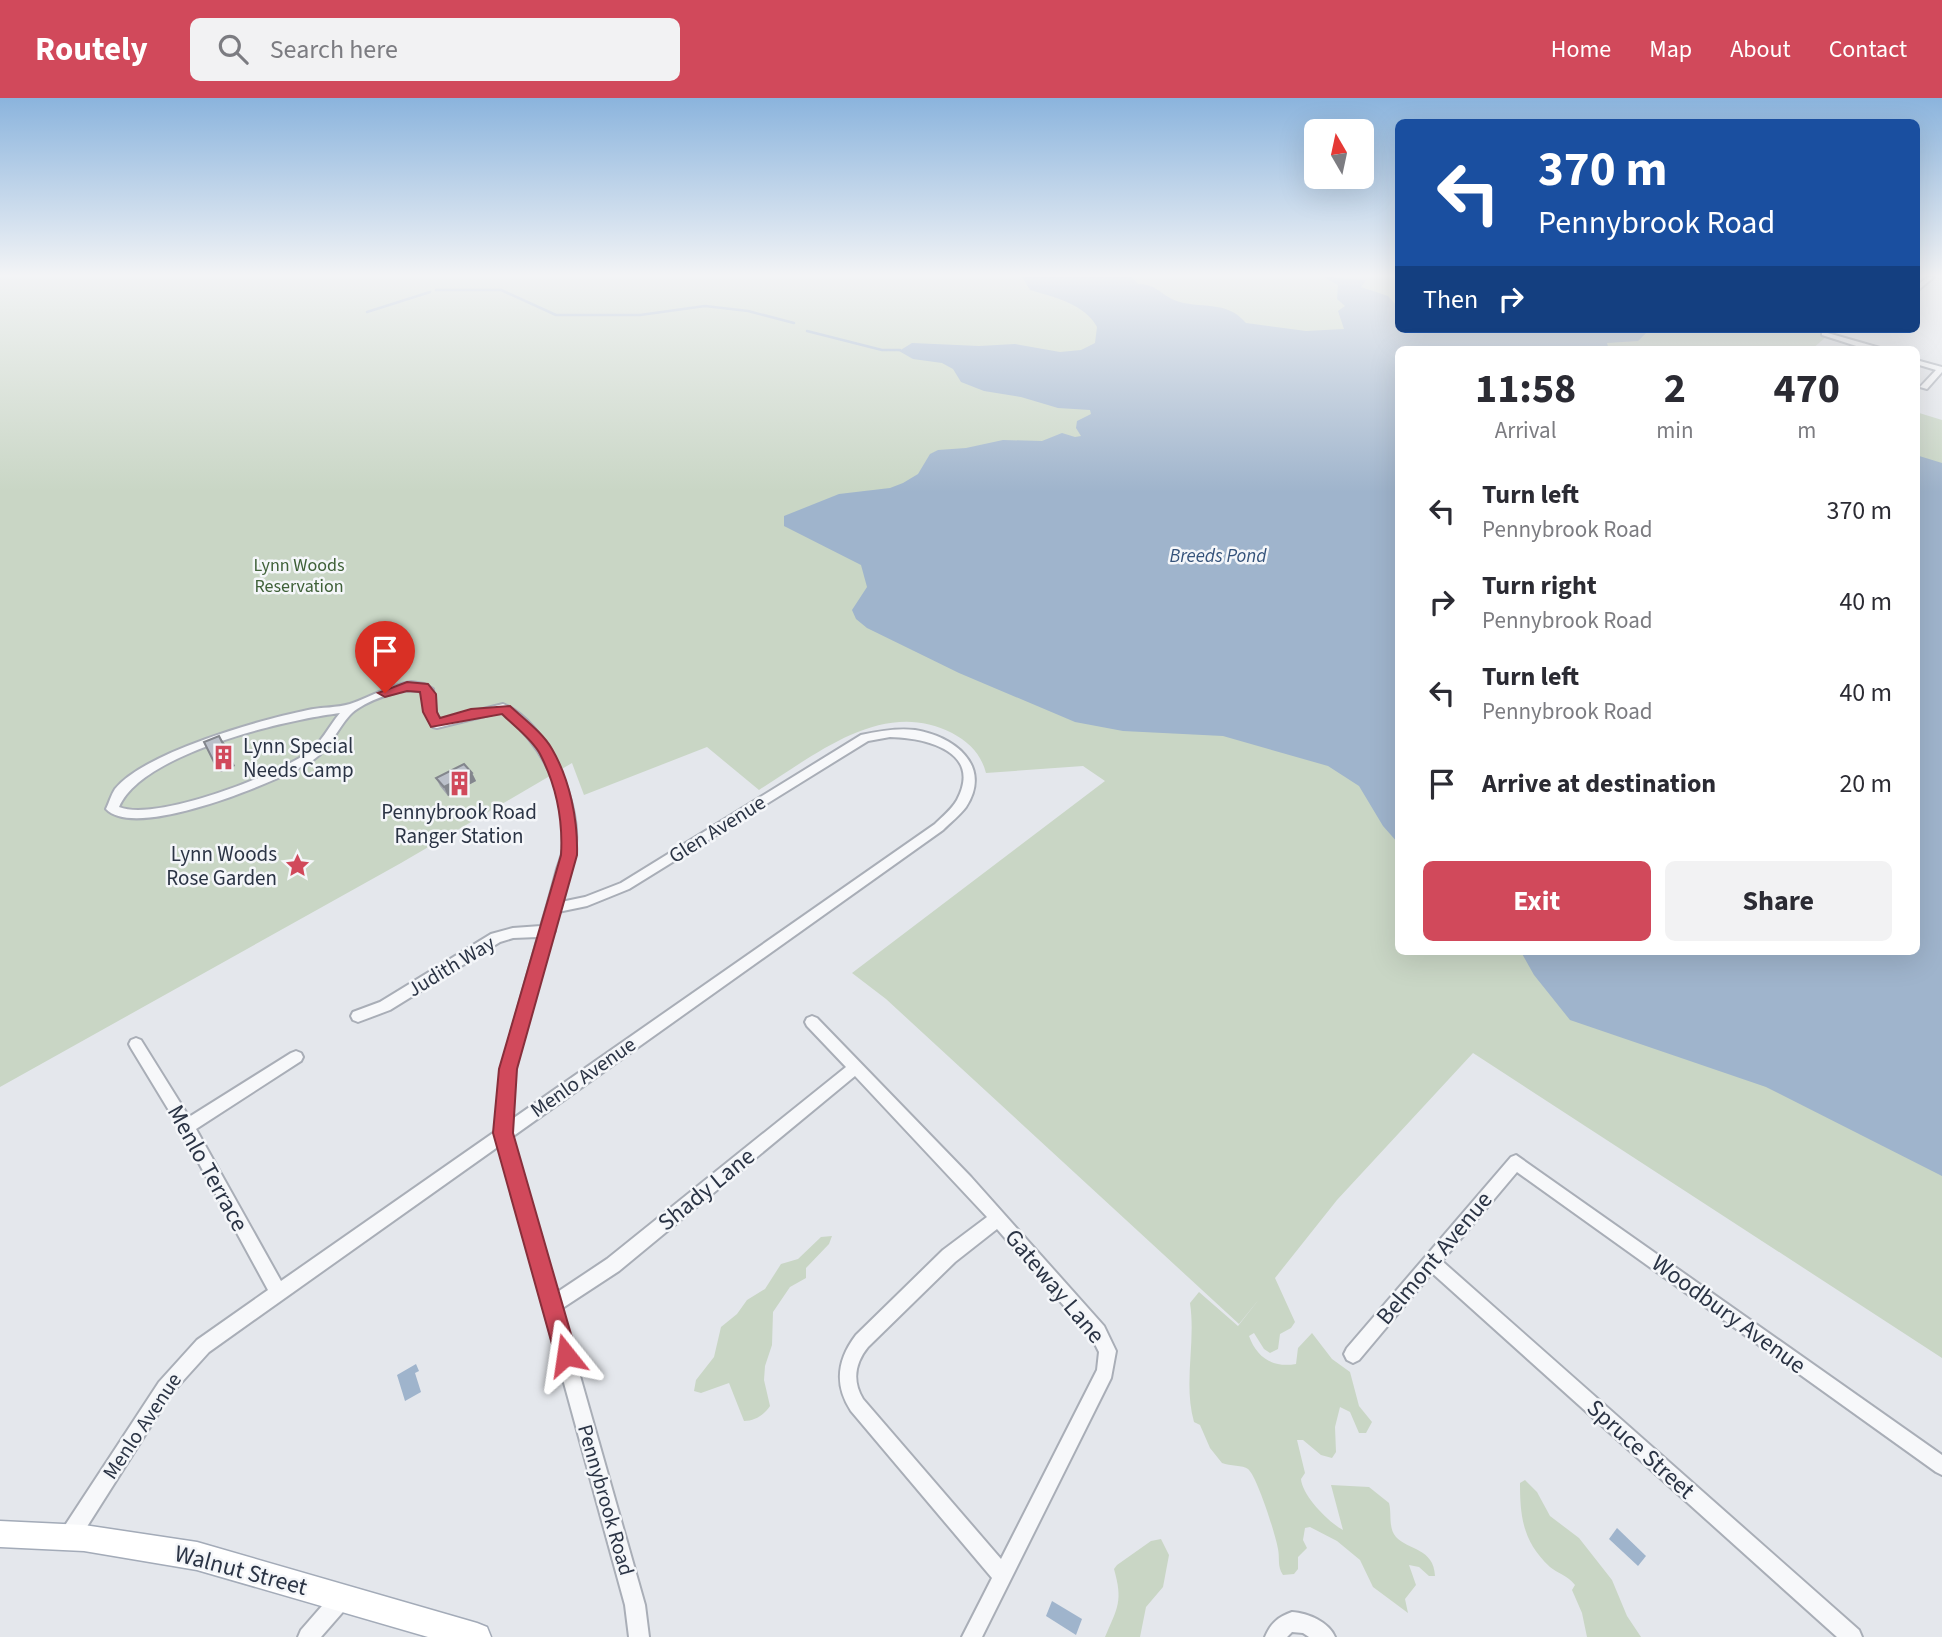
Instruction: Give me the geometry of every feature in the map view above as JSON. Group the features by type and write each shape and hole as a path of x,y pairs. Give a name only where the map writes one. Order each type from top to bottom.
{"main road":[{"name":"Walnut Street","path":"0,1534 69,1537 197,1556 477,1637"}],"street":[{"path":"1920,363 1941,369 1924,387"},
{"name":"Pennybrook Road","path":"352,707 318,751 299,763 179,809 127,816 112,809 115,795 131,780 210,742 286,719 352,707 385,693 416,686 429,691 430,712 436,724 497,708 507,710 546,750 568,814 569,855 508,1069 503,1133 635,1605 639,1637"},
{"name":"Menlo Avenue","path":"69,1537 183,1365 213,1338 927,835 962,805 970,791 970,775 964,761 952,748 931,737 911,733 872,736"},
{"name":"Glen Avenue","path":"555,908 587,901 625,886 849,746 872,736"},
{"name":"Judith Way","path":"358,1016 385,1006 496,938 513,933 548,931"},
{"name":"Gateway Lane","path":"812,1023 916,1128 998,1218 1098,1332 1108,1355 1105,1372 972,1637"},
{"name":"Menlo Terrace","path":"136,1045 187,1126 278,1292"},
{"path":"187,1126 296,1057"},
{"name":"Shady Lane","path":"552,1305 613,1265 855,1068"},
{"name":"Belmont Avenue","path":"1353,1354 1516,1162"},
{"name":"Woodbury Avenue","path":"1516,1162 1942,1466"},
{"path":"998,1218 949,1256 862,1341 852,1354 847,1377 850,1392 857,1405 1002,1575"},
{"name":"Spruce Street","path":"1430,1262 1852,1637"},
{"path":"308,1637 342,1598"},
{"path":"1275,1637 1280,1628 1294,1622 1311,1626 1325,1637"}],"green space":[{"name":"Lynn Woods Reservation","path":"0,349 1395,349 1395,955 1920,955 1920,413 1942,420 1942,1358 1473,1053 1337,1200 1275,1278 1295,1322 1291,1328 1280,1334 1278,1349 1270,1353 1264,1349 1254,1333 1249,1336 1261,1356 1273,1363 1288,1365 1296,1364 1298,1348 1312,1333 1332,1359 1350,1372 1359,1406 1372,1422 1366,1433 1359,1433 1350,1412 1340,1407 1335,1427 1336,1452 1332,1458 1321,1455 1303,1440 1297,1440 1305,1473 1301,1479 1302,1485 1317,1508 1343,1530 1331,1485 1369,1487 1389,1503 1391,1525 1396,1537 1420,1551 1434,1567 1435,1576 1429,1576 1419,1567 1409,1565 1416,1585 1405,1599 1408,1613 1373,1587 1360,1560 1337,1541 1310,1527 1305,1528 1303,1540 1307,1548 1298,1557 1298,1569 1294,1574 1283,1575 1270,1520 1252,1474 1246,1468 1222,1463 1210,1448 1200,1425 1194,1422 1189,1378 1192,1333 1190,1303 1199,1292 1238,1326 1260,1298 1239,1324 886,999 852,973 1105,781 1083,766 986,773 978,754 964,740 926,724 901,722 875,726 851,735 826,747 759,790 707,747 584,795 572,763 401,863 0,1087"},
{"path":"832,1236 829,1244 806,1268 806,1278 790,1287 773,1312 772,1345 765,1366 764,1380 770,1406 768,1409 755,1419 744,1421 729,1383 701,1393 694,1391 696,1380 714,1357 721,1327 737,1314 747,1300 765,1289 781,1264 798,1259 821,1237"},
{"path":"1525,1480 1537,1492 1550,1516 1579,1538 1612,1580 1627,1616 1641,1637 1587,1637 1582,1613 1572,1590 1575,1585 1541,1558 1525,1528 1520,1483"},
{"path":"1161,1539 1169,1555 1163,1587 1146,1607 1140,1637 1105,1637 1119,1597 1114,1569 1151,1541"}],"water":[{"name":"Breeds Pond","path":"903,349 1042,349 1060,352 1395,349 1395,840 1383,826 1359,786 1328,766 1223,736 1123,731 1075,722 959,673 867,628 856,619 852,610 867,587 861,565 784,526 784,516 839,494 890,488 903,483 918,474 930,454 938,450 966,448 1003,440 1042,441 1062,433 1081,436 1076,428 1077,421 1091,414 1090,410 1058,408 1021,397 984,391 961,382 953,369 942,363 913,359 899,351"},
{"path":"1920,456 1942,463 1942,1176 1766,1087 1570,1020 1534,975 1523,955 1920,955"},
{"path":"416,1364 419,1371 415,1373 421,1392 405,1401 397,1375"},
{"path":"1617,1528 1646,1556 1638,1566 1609,1539"},
{"path":"1052,1601 1082,1619 1076,1635 1046,1616"}],"building":[{"path":"219,736 230,758 215,764 204,742"},
{"path":"464,764 472,773 444,787 436,778"}],"waterway":[{"path":"877,349 900,350"}],"place":[{"name":"Lynn Special Needs Camp","path":"223,758"},
{"name":"Pennybrook Road Ranger Station","path":"459,783"},
{"name":"Lynn Woods Rose Garden","path":"297,866"}],"route":[{"path":"385,693 407,686 424,687 429,691 430,712 436,724 497,708 506,709 546,750 565,805 571,837 569,855 508,1069 502,1118 503,1133 566,1355"}]}
